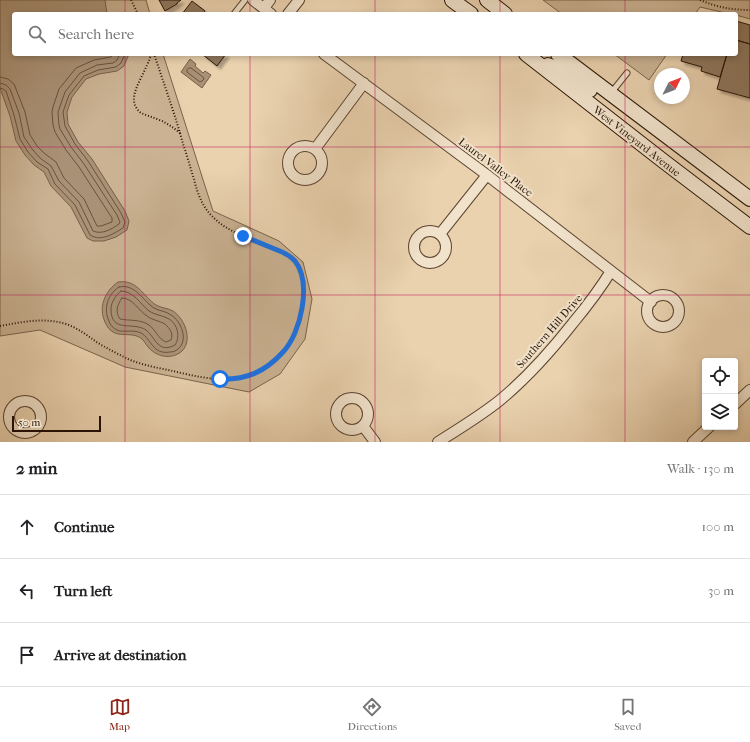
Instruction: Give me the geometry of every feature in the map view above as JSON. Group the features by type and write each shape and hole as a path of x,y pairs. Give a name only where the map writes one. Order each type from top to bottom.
{"main road":[{"path":"452,0 468,12"},
{"path":"487,0 502,12"},
{"path":"528,56 562,70 606,99 610,93"},
{"name":"West Vineyard Avenue","path":"528,56 750,227"},
{"name":"West Vineyard Avenue","path":"561,56 750,200"},
{"path":"738,217 750,200"}],"street":[{"path":"253,0 268,7"},
{"path":"290,12 299,0"},
{"name":"Laurel Valley Place","path":"327,56 487,176 651,302"},
{"path":"315,149 364,83"},
{"path":"440,234 487,176"},
{"name":"Southern Hill Drive","path":"438,442 471,422 499,401 527,376 552,350 598,292 611,271"},
{"path":"738,401 750,390"},
{"path":"363,426 375,442"},
{"path":"693,442 706,430"}],"lane":[{"path":"236,12 245,0"},
{"path":"610,93 627,73"}],"path":[{"path":"131,0 137,12"},
{"path":"700,0 729,9 750,10"},
{"path":"150,56 135,93 134,104 141,112 168,124 180,133"},
{"path":"0,326 40,320 58,322 77,329 111,351 144,365 180,373 220,379 249,376 267,366 289,345 301,315 303,283 299,269 294,260 288,254 224,227 212,217 207,210 200,197 155,56"}],"shaded area":[{"path":"0,0 146,0 149,12 12,12 12,56 164,56 213,211 279,241 303,262 312,299 305,339 280,374 249,392 125,367 40,330 0,336"},
{"path":"543,0 750,0 750,19 738,16 738,12 721,12 700,7 696,12 559,12"},
{"path":"617,56 666,56 657,68 654,68 654,73 649,80"}],"water":[{"path":"0,0 105,0 107,12 12,12 12,56 128,56 124,66 117,71 99,74 86,79 72,97 67,112 68,124 78,142 92,159 125,211 129,221 127,230 116,237 104,241 93,241 87,238 71,207 51,186 44,172 34,165 25,155 16,141 10,116 0,88"},
{"path":"190,59 203,73 205,71 211,75 202,88 181,72"},
{"path":"118,282 130,283 139,289 156,305 173,311 181,319 187,336 187,341 182,351 174,356 156,354 139,337 118,334 109,329 103,316 103,305 106,295"}],"building":[{"path":"159,0 181,0 165,11"},
{"path":"192,1 205,11 204,12 184,12"},
{"path":"738,22 750,25 750,44 738,41"},
{"path":"738,41 750,44 750,98 717,89 726,56 738,56"},
{"path":"204,56 224,56 217,66"},
{"path":"682,56 726,56 720,77 701,71 702,67 681,61"}],"route":[{"path":"220,379 249,376 258,372 276,359 289,345 293,337 298,326 303,304 303,283 301,274 294,260 288,254 243,236"}]}
